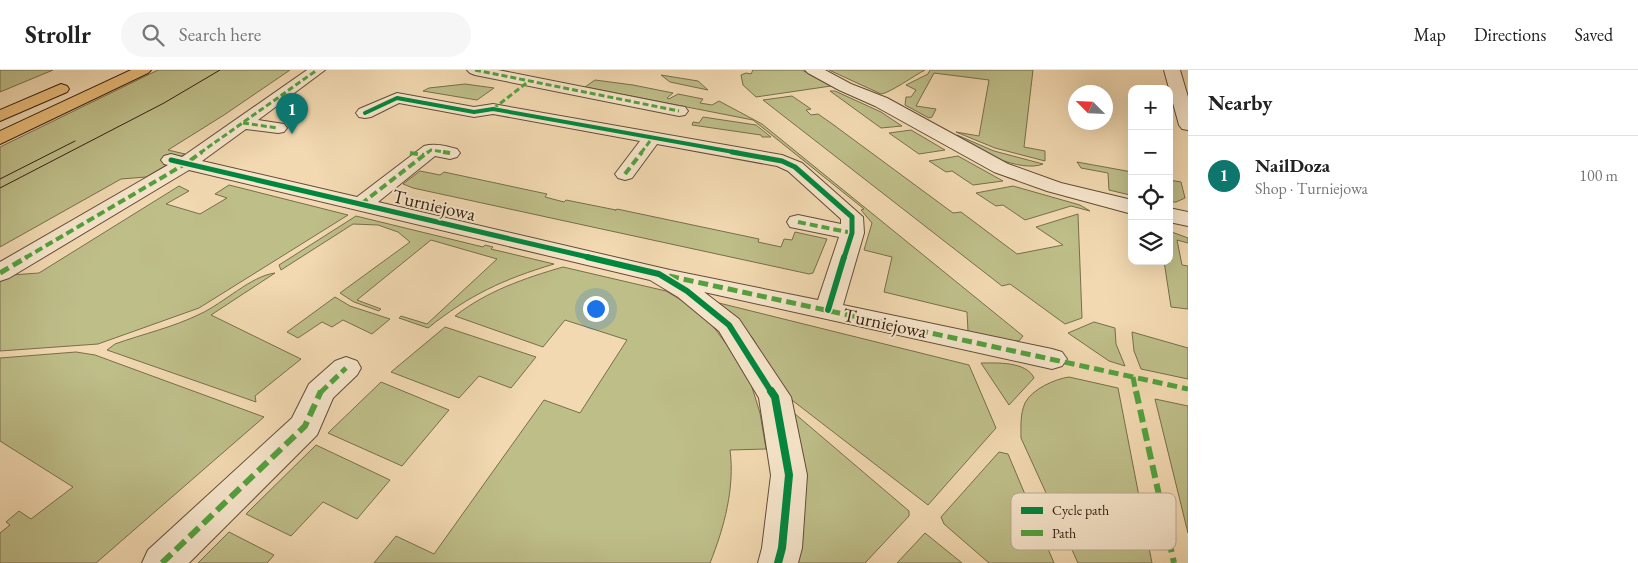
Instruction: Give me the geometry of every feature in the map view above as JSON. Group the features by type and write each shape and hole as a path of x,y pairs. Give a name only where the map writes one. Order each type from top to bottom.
{"main road":[{"path":"0,138 143,70"},
{"path":"0,116 78,81"}],"street":[{"path":"0,274 243,123 317,70"},
{"path":"475,70 680,111"},
{"path":"813,70 881,102 1001,168 1054,187 1128,206"},
{"path":"1172,70 1188,125"},
{"path":"493,110 530,81"},
{"path":"365,113 397,98 474,112 493,110 782,161 795,168 852,217 852,233 828,310"},
{"path":"243,123 278,128"},
{"path":"625,174 653,138"},
{"path":"361,204 417,154 431,150 450,153"},
{"name":"Turniejowa","path":"178,162 659,274 1052,359"},
{"path":"1173,216 1188,219"},
{"path":"798,222 852,233"},
{"name":"Turniejowa","path":"659,274 687,291 729,325 775,397 788,475 782,548 778,563"},
{"path":"162,563 305,426 320,392 346,368"}],"green space":[{"path":"0,70 53,70 0,92"},
{"path":"158,70 290,70 168,150 185,154 146,177 121,179 0,247 0,147"},
{"path":"753,70 802,70 831,86 756,97 743,85 741,75 751,74"},
{"path":"829,70 925,70 881,94"},
{"path":"930,70 1033,70 1024,147 1045,151 1045,161 995,148 956,132 979,136 989,80 934,73 916,106 936,109 932,117 929,118 905,105 906,97 911,97 916,90 906,85 928,74"},
{"path":"661,75 698,81 708,90 670,82"},
{"path":"595,80 673,93 667,98 669,99 678,94 703,99 700,103 712,105 719,101 762,124 1023,336 1019,341 973,337 968,331 967,312 884,292 892,257 864,250 872,223 861,210 864,209 753,120 585,87"},
{"path":"465,84 494,88 477,100 423,91 429,88"},
{"path":"830,91 835,91 881,112 902,126 881,128"},
{"path":"792,96 811,109 806,110 811,115 818,114 953,213 961,212 1017,254 1063,245 1036,227 1078,214 1082,318 1065,324 1010,284 1002,286 763,100"},
{"path":"703,117 756,125 771,137 692,125 693,122 699,123"},
{"path":"911,130 945,150 919,154 889,133"},
{"path":"957,135 994,151 1043,164 1023,166 998,159 975,148"},
{"path":"958,156 1003,181 973,185 952,171 946,172 929,161"},
{"path":"1077,162 1128,171 1128,195 1109,190 1108,173 1081,168"},
{"path":"420,171 440,175 444,172 547,194 545,197 564,202 566,200 617,209 759,239 758,242 781,247 784,239 792,240 795,232 827,239 813,273 809,274 413,188 403,184"},
{"path":"1173,181 1181,182 1185,198 1173,202"},
{"path":"229,185 348,215 199,308 98,344 0,351 0,282 11,275 39,273 179,186 189,191 166,204 200,214 227,198 215,194"},
{"path":"1013,186 1080,205 1090,211 1071,206 1025,220 1003,205 996,206 976,193"},
{"path":"356,216 483,247 485,245 493,247 491,249 554,264 488,289 458,306 428,328 399,318 401,316 427,324 497,259 431,240 357,300 381,309 379,311 354,302 340,293 410,242 398,232 378,225 353,224 281,270 279,265"},
{"path":"1173,232 1188,238 1188,243 1177,240 1182,265 1188,266 1188,309 1171,307 1165,265 1173,265"},
{"path":"563,267 666,291 696,309 716,330 737,359 751,384 760,413 766,449 730,450 730,493 720,536 710,563 374,563 396,536 434,554 544,400 580,413 627,340 565,320 543,347 455,316 493,292"},
{"path":"275,273 211,315 301,359 255,396 256,402 107,350 115,344 190,319 247,284"},
{"path":"335,297 350,306 390,319 372,334 343,320 332,327 322,322 298,338 287,332"},
{"path":"719,303 969,365 996,428 928,505 788,397 752,337"},
{"path":"1094,322 1115,328 1116,344 1125,366 1109,361 1068,333"},
{"path":"445,327 536,357 511,388 479,376 459,398 391,372"},
{"path":"1132,332 1188,348 1188,379 1141,369 1134,351"},
{"path":"76,352 95,355 264,417 96,563 0,563 0,533 10,525 6,522 19,511 31,519 73,487 0,441 0,358"},
{"path":"981,363 1002,363 1018,366 1030,372 1034,378 1009,405"},
{"path":"1069,377 1118,388 1138,493 1046,493 1021,438 1021,420 1028,398 1038,389 1057,380"},
{"path":"381,382 449,410 402,466 328,433"},
{"path":"1155,399 1188,406 1188,533"},
{"path":"794,413 909,511 909,516 865,563 794,563"},
{"path":"316,445 390,480 357,519 323,502 291,536 246,514"},
{"path":"999,452 1008,454 1024,493 1011,493 1011,550 1049,550 1054,563 989,563 944,524 941,517"},
{"path":"229,532 274,555 267,563 198,563"},
{"path":"925,533 962,563 897,563"},
{"path":"1072,550 1149,550 1152,563 1078,563"}],"tram line":[{"path":"0,188 164,103 220,70"},
{"path":"0,179 75,141"}],"marked path":[{"path":"0,273 185,164 317,70"},
{"path":"475,70 679,111"},
{"path":"493,109 529,81"},
{"path":"243,123 278,128"},
{"path":"625,174 653,137"},
{"path":"361,204 431,150 450,153"},
{"path":"410,153 424,155"},
{"path":"798,222 852,233"},
{"path":"669,276 1188,389"},
{"path":"162,563 305,426 320,392 346,368"},
{"path":"1133,377 1159,493"},
{"path":"1171,550 1174,563"}],"cycle path":[{"path":"365,113 397,98 474,112 493,109 782,161 795,167 852,217 852,233 828,310"},
{"path":"171,160 659,274 687,291 729,325 775,397 789,475 782,548 778,563"}],"place":[{"name":"NailDoza","path":"292,134"}]}
